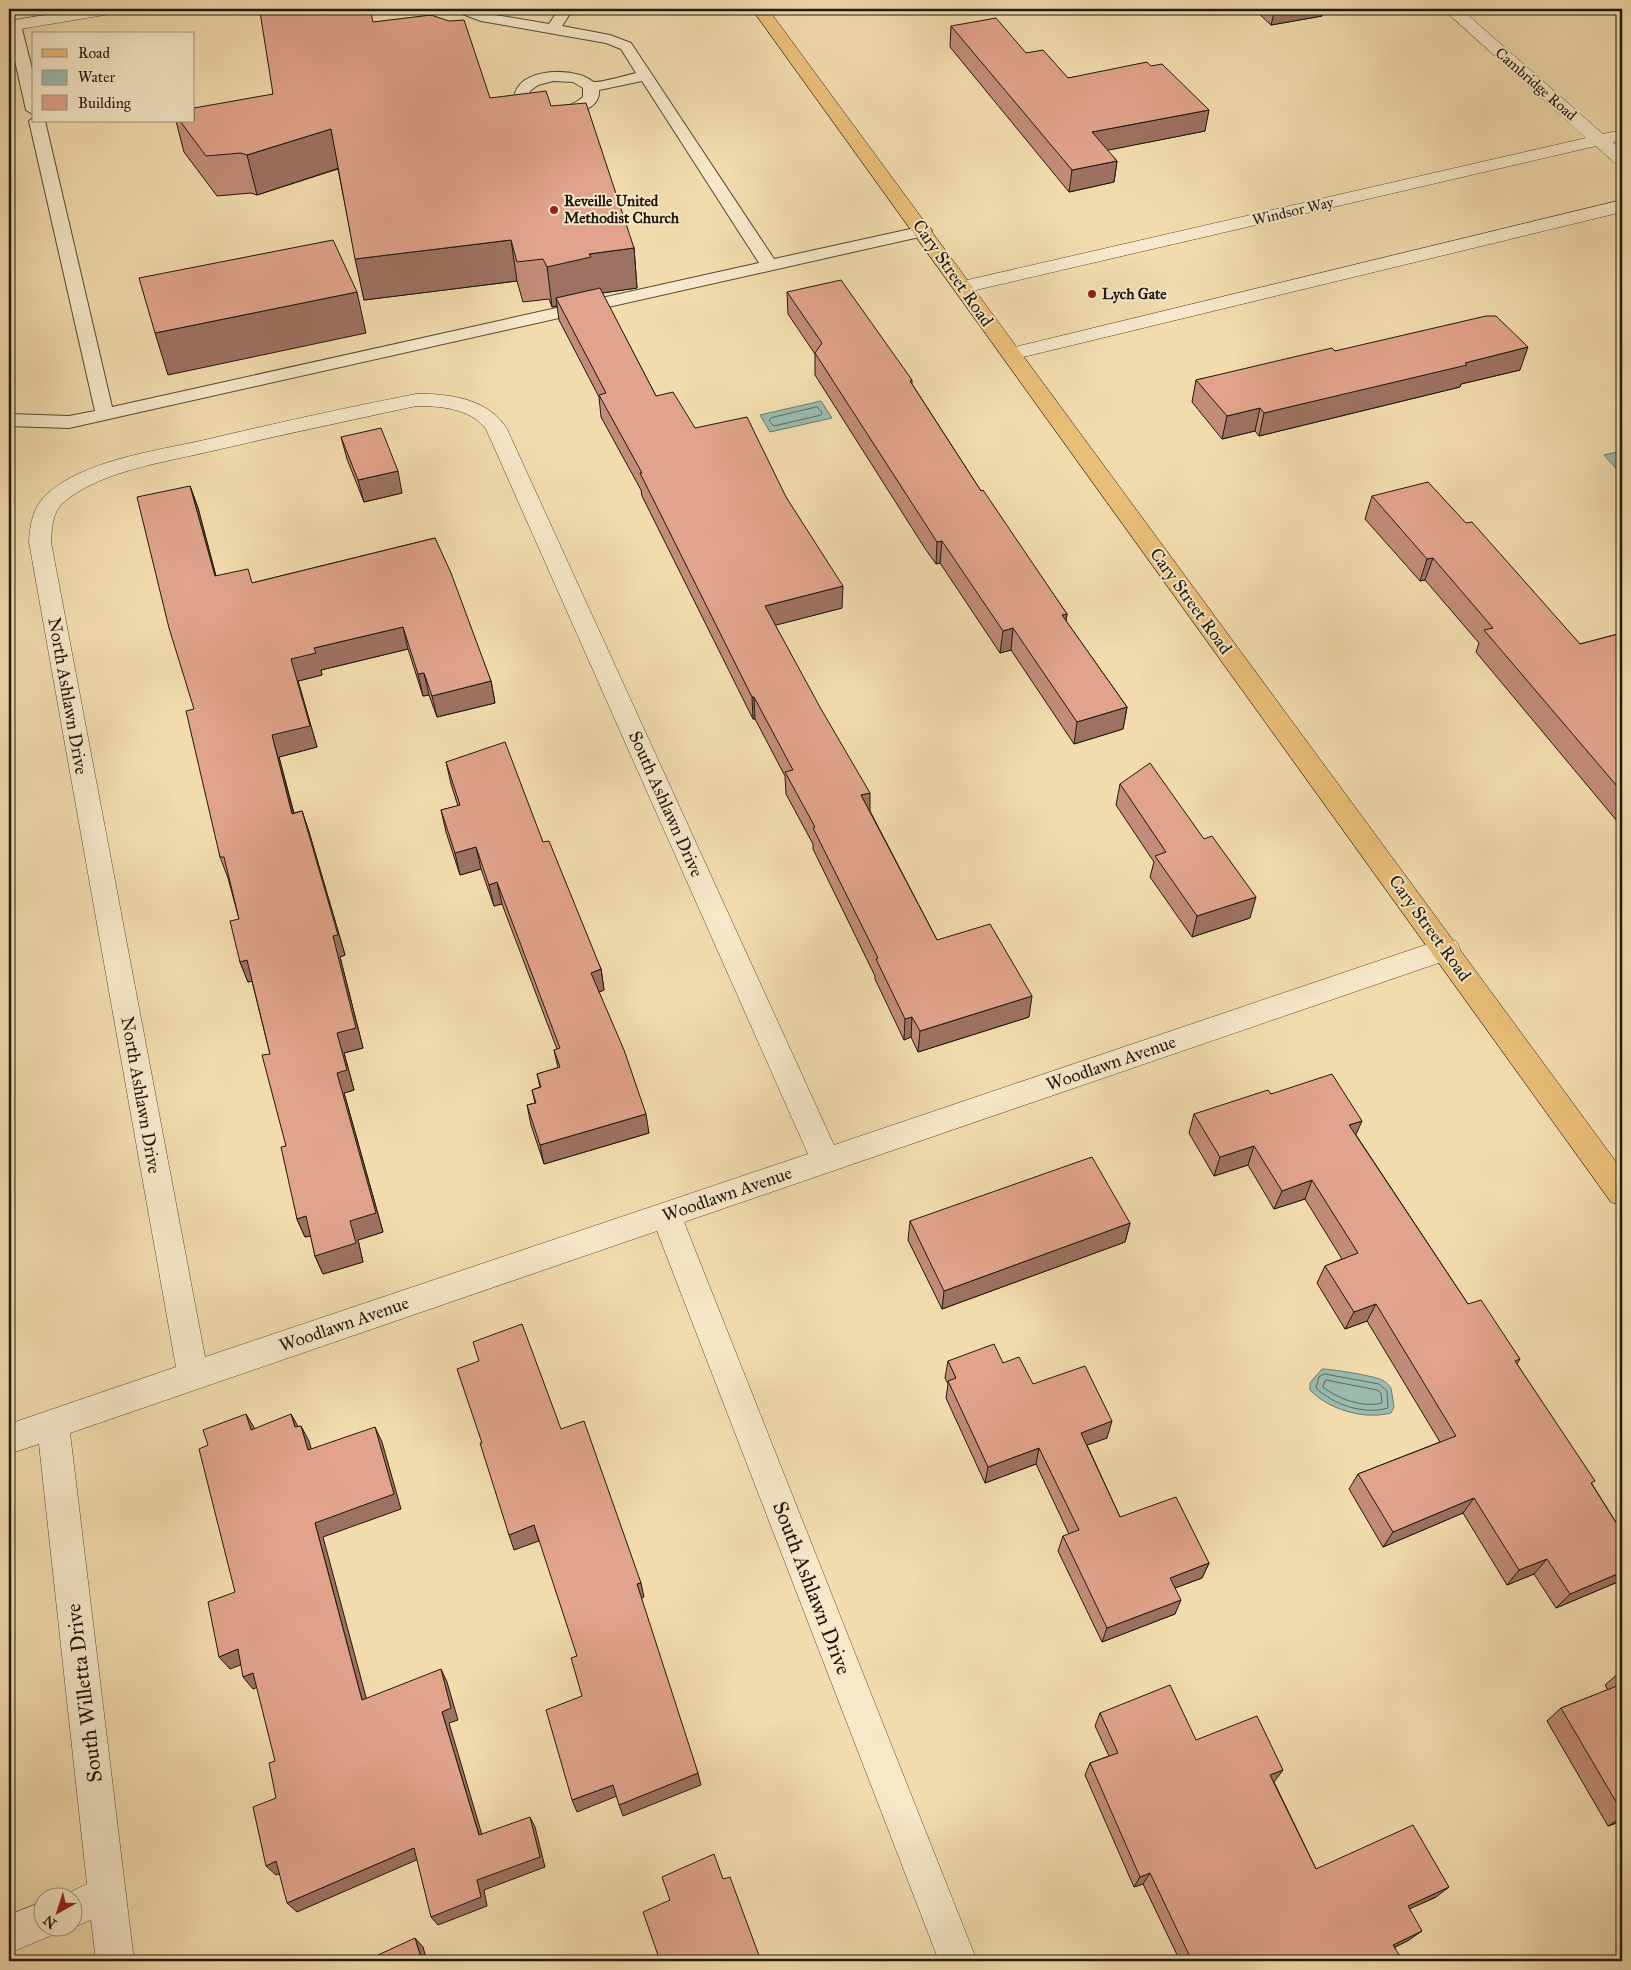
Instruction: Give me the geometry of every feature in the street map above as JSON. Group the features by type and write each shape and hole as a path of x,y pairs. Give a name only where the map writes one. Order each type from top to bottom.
{"main road":[{"name":"Cary Street Road","path":"760,9 924,231 1010,354 1446,949 1622,1193"}],"street":[{"path":"11,26 110,9"},
{"name":"Cambridge Road","path":"1451,9 1622,160"},
{"name":"Windsor Way","path":"963,287 1622,135"},
{"path":"1010,354 1622,206"},
{"name":"North Ashlawn Drive","path":"193,1376 40,542 41,519 49,505 61,494 80,482 101,474 161,456 416,400 440,399 476,411 491,421 506,447"},
{"name":"South Ashlawn Drive","path":"506,447 826,1160"},
{"name":"Woodlawn Avenue","path":"9,1439 1446,949"},
{"name":"South Ashlawn Drive","path":"666,1215 958,1961"},
{"name":"South Willetta Drive","path":"53,1424 115,1961"},
{"path":"82,1905 107,1894"},
{"path":"9,1934 32,1925"}],"lane":[{"path":"462,9 481,17 619,42 626,46 770,266"},
{"path":"553,29 566,9"},
{"path":"11,26 32,103"},
{"path":"590,87 646,76"},
{"path":"36,122 105,414"},
{"path":"9,420 69,422 924,231"}],"water":[{"path":"821,401 832,418 770,432 760,415"},
{"path":"1622,451 1622,475 1604,455"},
{"path":"1322,1369 1343,1371 1378,1378 1383,1381 1391,1388 1394,1407 1391,1413 1381,1415 1359,1414 1348,1412 1327,1403 1310,1390 1310,1383"}],"building":[{"name":"Reveille United Methodist Church","path":"289,9 370,9 373,22 431,15 449,21 464,20 490,98 546,91 551,106 586,103 634,248 589,254 591,257 547,267 543,259 517,262 511,240 355,259 331,129 247,155 241,153 206,156 181,122 195,122 195,108 273,94 260,12"},
{"path":"996,18 1026,53 1043,50 1068,78 1147,62 1151,66 1162,64 1209,110 1092,132 1117,161 1072,170 951,26"},
{"path":"333,240 357,292 155,333 139,278"},
{"path":"841,280 912,380 910,381 981,491 983,490 1067,614 1062,615 1127,707 1077,722 1013,628 1003,631 942,541 937,542 815,353 822,343 787,292"},
{"path":"600,288 656,396 673,392 695,428 747,417 786,497 843,586 765,606 821,709 870,793 861,795 937,940 990,924 1032,996 920,1031 912,1017 905,1019 876,959 878,958 813,828 815,827 785,772 793,770 754,697 752,697 640,473 642,473 599,395 606,393 556,298"},
{"path":"1486,316 1496,316 1528,347 1465,363 1467,365 1264,413 1260,408 1227,416 1196,380 1332,348 1335,351"},
{"path":"381,428 398,471 358,480 341,437"},
{"path":"1428,482 1466,523 1472,522 1580,644 1622,633 1622,792 1484,630 1493,628 1433,558 1427,559 1372,496"},
{"path":"190,486 215,576 248,569 252,583 435,538 451,573 491,681 432,696 424,673 418,674 403,627 314,648 316,653 291,659 310,726 272,735 292,814 302,811 338,935 333,936 356,1028 337,1033 347,1070 337,1073 376,1213 350,1221 356,1243 315,1256 306,1216 297,1219 281,1147 286,1146 262,1055 270,1054 247,960 240,962 230,921 239,919 224,857 220,857 186,711 194,709 169,628 137,497"},
{"path":"505,742 543,842 549,841 601,969 591,973 624,1050 646,1114 540,1145 527,1105 536,1103 532,1090 541,1087 537,1074 560,1067 554,1050 560,1048 497,882 489,885 476,847 455,853 441,810 460,805 446,762"},
{"path":"1150,763 1204,839 1212,836 1256,897 1197,916 1155,856 1166,852 1120,784"},
{"path":"1332,1074 1362,1121 1349,1125 1468,1304 1481,1300 1520,1359 1515,1361 1595,1481 1591,1483 1622,1532 1622,1540 1618,1541 1622,1548 1622,1572 1570,1594 1547,1559 1519,1570 1474,1498 1393,1532 1358,1474 1456,1436 1376,1304 1354,1312 1325,1266 1358,1253 1312,1180 1282,1191 1254,1146 1220,1157 1194,1114 1268,1090 1271,1094"},
{"path":"1092,1157 1130,1223 944,1291 910,1221"},
{"path":"522,1324 561,1429 584,1421 641,1583 637,1584 698,1773 619,1805 613,1785 572,1800 546,1710 582,1696 571,1658 577,1656 534,1525 509,1535 480,1443 482,1443 457,1369 479,1361 473,1342"},
{"path":"994,1344 1003,1363 1019,1357 1033,1384 1085,1366 1112,1421 1081,1433 1120,1517 1176,1497 1209,1563 1170,1578 1181,1600 1107,1628 1063,1536 1079,1530 1039,1448 988,1467 948,1381 956,1378 948,1361"},
{"path":"246,1414 251,1430 291,1414 295,1427 301,1426 308,1450 375,1427 394,1494 315,1523 362,1700 441,1669 451,1708 442,1712 479,1835 530,1817 540,1857 477,1880 481,1897 431,1917 414,1848 287,1903 276,1861 266,1866 253,1807 276,1798 269,1763 275,1761 253,1673 243,1677 238,1649 219,1657 208,1602 235,1592 199,1449 208,1445 203,1430"},
{"path":"1622,1684 1622,1812 1561,1708"},
{"path":"1170,1685 1196,1740 1257,1716 1283,1770 1270,1775 1316,1869 1413,1825 1449,1887 1408,1906 1422,1931 1393,1945 1401,1958 1394,1961 1192,1961 1150,1873 1140,1877 1090,1763 1118,1753 1100,1713"},
{"path":"714,1854 723,1879 730,1877 761,1961 660,1961 643,1912 670,1900 662,1877"},
{"path":"415,1938 422,1961 365,1961"}],"place":[{"name":"Reveille United Methodist Church","path":"554,210"},
{"name":"Lych Gate","path":"1092,294"}]}
